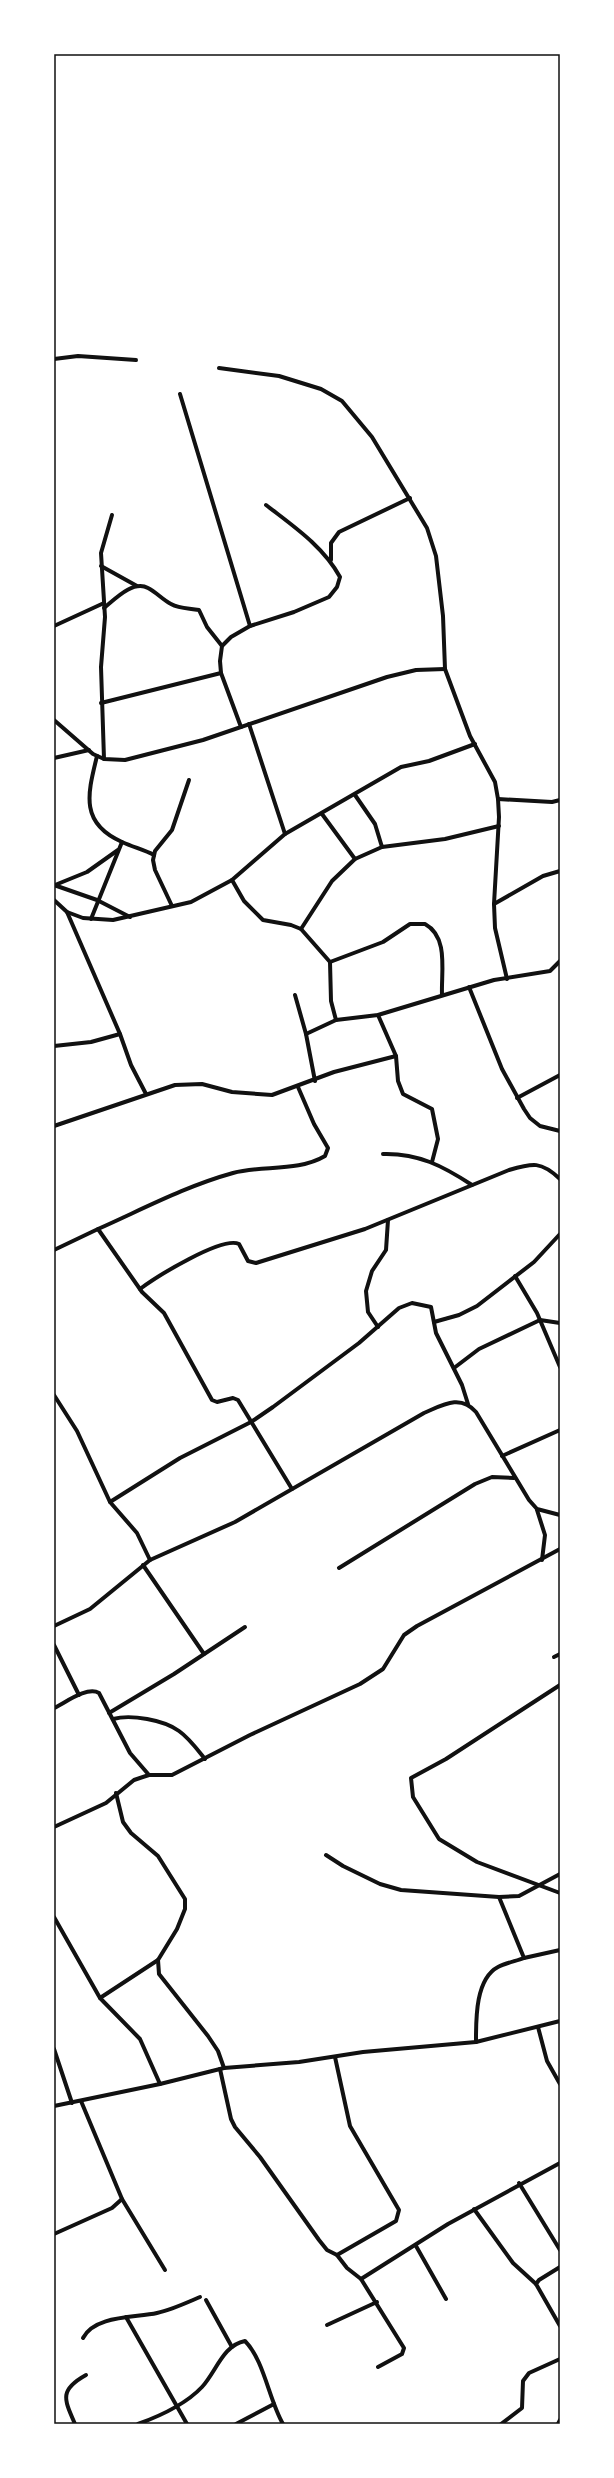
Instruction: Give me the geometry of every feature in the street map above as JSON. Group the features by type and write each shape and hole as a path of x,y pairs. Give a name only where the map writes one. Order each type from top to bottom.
{"street":[{"path":"54,359 78,356 136,360"},
{"path":"219,368 279,376 321,389 342,401 372,437 427,528 436,556 443,616 445,669 475,744 495,782 498,799 499,826 494,904 496,928 507,979"},
{"path":"180,394 250,626"},
{"path":"331,561 331,543 339,532 410,498"},
{"path":"241,727 221,672 220,661 222,646 232,637 250,626 294,612 329,596 337,587 340,577 331,561 306,537 266,505"},
{"path":"104,759 101,703 104,606 101,566 103,543 112,515"},
{"path":"101,566 138,586 147,587 172,604 184,609 199,610 207,627 222,646"},
{"path":"54,626 104,606 122,594 138,586"},
{"path":"54,720 96,756 104,759 137,758 241,727 387,677 416,670 445,669"},
{"path":"101,703 221,672"},
{"path":"249,724 285,834"},
{"path":"67,912 91,919 113,920 130,918 191,902 232,880 285,834 355,795 401,767 429,760 475,744"},
{"path":"54,758 89,750"},
{"path":"96,756 88,805 93,817 106,831 122,842 154,855"},
{"path":"172,906 155,870 154,855 160,843 172,830 190,780"},
{"path":"355,795 375,824 382,847"},
{"path":"498,799 552,802 560,800"},
{"path":"322,814 355,859"},
{"path":"301,929 314,905 332,881 355,859 382,847 445,839 499,826"},
{"path":"91,919 97,900 122,842"},
{"path":"54,885 87,872 119,849"},
{"path":"494,904 538,878 560,871"},
{"path":"232,880 244,901 262,920 291,925 301,929 330,962 331,1001 336,1020"},
{"path":"54,885 97,900 130,918"},
{"path":"54,900 67,912 120,1034 130,1065 146,1094"},
{"path":"330,962 383,942 410,924 425,924 437,934 441,943 442,995"},
{"path":"306,1034 336,1020 378,1015 469,987 550,971 560,962"},
{"path":"469,987 496,1054 517,1098 534,1122 540,1126 560,1130"},
{"path":"295,995 306,1034 315,1081"},
{"path":"378,1015 396,1056 398,1081 403,1094 432,1110 438,1139 432,1162"},
{"path":"54,1046 91,1042 120,1034"},
{"path":"54,1126 146,1094 187,1083 260,1095 272,1095 364,1063 396,1056"},
{"path":"517,1098 560,1075"},
{"path":"54,1250 98,1229 216,1178 237,1172 289,1166 325,1156 328,1148 314,1124 298,1087"},
{"path":"383,1154 402,1154 432,1162 472,1184"},
{"path":"140,1289 184,1261 230,1242 239,1244 248,1261 256,1263 342,1237 388,1220 472,1184 528,1164 541,1165 560,1179"},
{"path":"378,1327 368,1312 366,1292 372,1271 386,1250 388,1220"},
{"path":"98,1229 140,1289 171,1323 214,1403 227,1398 236,1399 292,1489"},
{"path":"434,1322 470,1311 546,1251 560,1234"},
{"path":"515,1276 540,1320 560,1367"},
{"path":"110,1502 180,1458 251,1422 298,1390 378,1327 399,1308 412,1303 431,1307 436,1333 454,1368 468,1404 476,1412 514,1478 537,1509 544,1535 542,1560"},
{"path":"454,1368 479,1349 540,1320 560,1324"},
{"path":"54,1395 77,1431 110,1502 137,1533 150,1560"},
{"path":"54,1626 84,1614 150,1560 235,1522 424,1413 460,1401 468,1404"},
{"path":"502,1456 560,1430"},
{"path":"338,1568 475,1484 492,1477 514,1478"},
{"path":"537,1509 560,1515"},
{"path":"54,1827 92,1811 106,1803 116,1793 134,1780 149,1776 172,1775 368,1680 383,1669 404,1635 417,1626 560,1550"},
{"path":"143,1565 204,1654"},
{"path":"109,1713 245,1627"},
{"path":"54,1645 79,1695"},
{"path":"554,1657 560,1654"},
{"path":"560,1685 446,1759 411,1778 413,1797 439,1839 477,1862 541,1884 560,1893"},
{"path":"54,1708 79,1695 97,1692 105,1702 109,1713 130,1753 149,1776"},
{"path":"113,1719 130,1718 172,1727 183,1734 205,1758"},
{"path":"116,1793 123,1822 131,1833 158,1856 185,1899 185,1909 177,1929 158,1960 157,1969 162,1980 208,2036 218,2051 230,2115 235,2127 260,2157 327,2250 337,2255 347,2268 361,2279 377,2302 404,2351 378,2367"},
{"path":"326,1855 343,1866 380,1884 401,1890 499,1897 519,1896 560,1874"},
{"path":"499,1897 524,1958"},
{"path":"54,1917 100,1998 137,2036 160,2084"},
{"path":"476,2042 475,2013 486,1979 496,1967 524,1958 560,1950"},
{"path":"100,1998 158,1960"},
{"path":"54,2106 160,2084 222,2068 335,2057 363,2052 476,2042 560,2021"},
{"path":"538,2027 547,2060 560,2084"},
{"path":"54,2049 72,2103"},
{"path":"335,2057 350,2126 399,2210 396,2221 337,2255"},
{"path":"81,2101 122,2199 165,2270"},
{"path":"361,2279 474,2209 519,2183 560,2163"},
{"path":"519,2183 560,2250"},
{"path":"54,2234 112,2208 122,2199"},
{"path":"474,2209 513,2263 536,2284 560,2326"},
{"path":"416,2246 446,2299"},
{"path":"536,2284 539,2280 560,2267"},
{"path":"83,2338 95,2328 126,2317 157,2313 200,2297"},
{"path":"206,2300 232,2347"},
{"path":"327,2325 377,2302"},
{"path":"126,2317 187,2424"},
{"path":"138,2424 176,2407 202,2387 232,2347 245,2341 250,2346 283,2424"},
{"path":"501,2424 522,2408 522,2381 529,2373 560,2359"},
{"path":"75,2424 66,2403 66,2391 71,2383 86,2375"},
{"path":"236,2424 274,2404"},
{"path":"558,2424 560,2420"}]}
